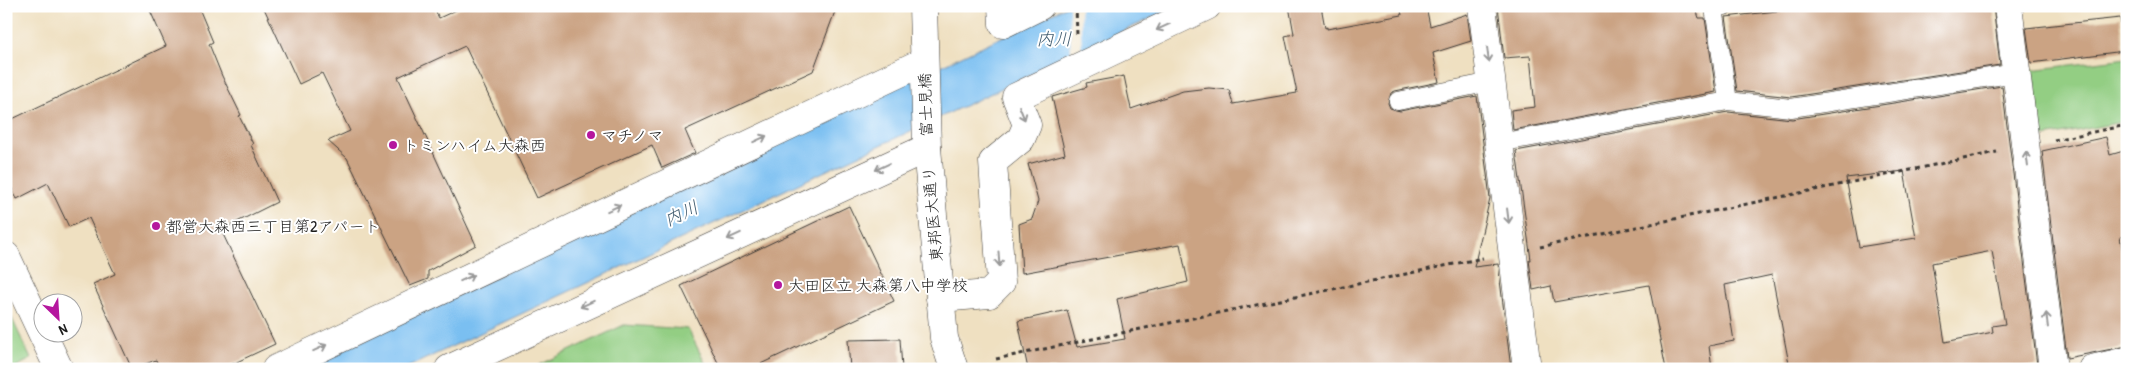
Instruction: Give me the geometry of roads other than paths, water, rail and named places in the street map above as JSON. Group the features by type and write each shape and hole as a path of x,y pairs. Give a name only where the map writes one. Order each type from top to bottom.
{"street":[{"path":"276,369 923,62 923,6"},
{"path":"1002,6 1002,24 1040,6"},
{"path":"940,298 989,294 1001,282 993,162 1021,139 1027,125 1016,97 1207,6"},
{"path":"1482,6 1527,369"},
{"path":"2008,6 2053,369"},
{"name":"富士見橋","path":"923,62 926,148"},
{"path":"449,369 926,148"},
{"name":"東邦医大通り","path":"926,148 944,338 954,369"},
{"path":"6,256 59,369"},
{"path":"2092,369 2127,362"}],"lane":[{"path":"1725,6 1714,8 1728,101"},
{"path":"1499,143 1728,101 1790,108 2016,73"},
{"path":"1398,101 1491,82"}],"water":[{"name":"内川","path":"1067,6 1177,6 404,369 301,369"}],"place":[{"name":"マチノマ","path":"591,135"},
{"name":"トミンハイム大森西","path":"393,145"},
{"name":"都営大森西三丁目第2アパート","path":"156,226"},
{"name":"大田区立 大森第八中学校","path":"778,285"}]}
